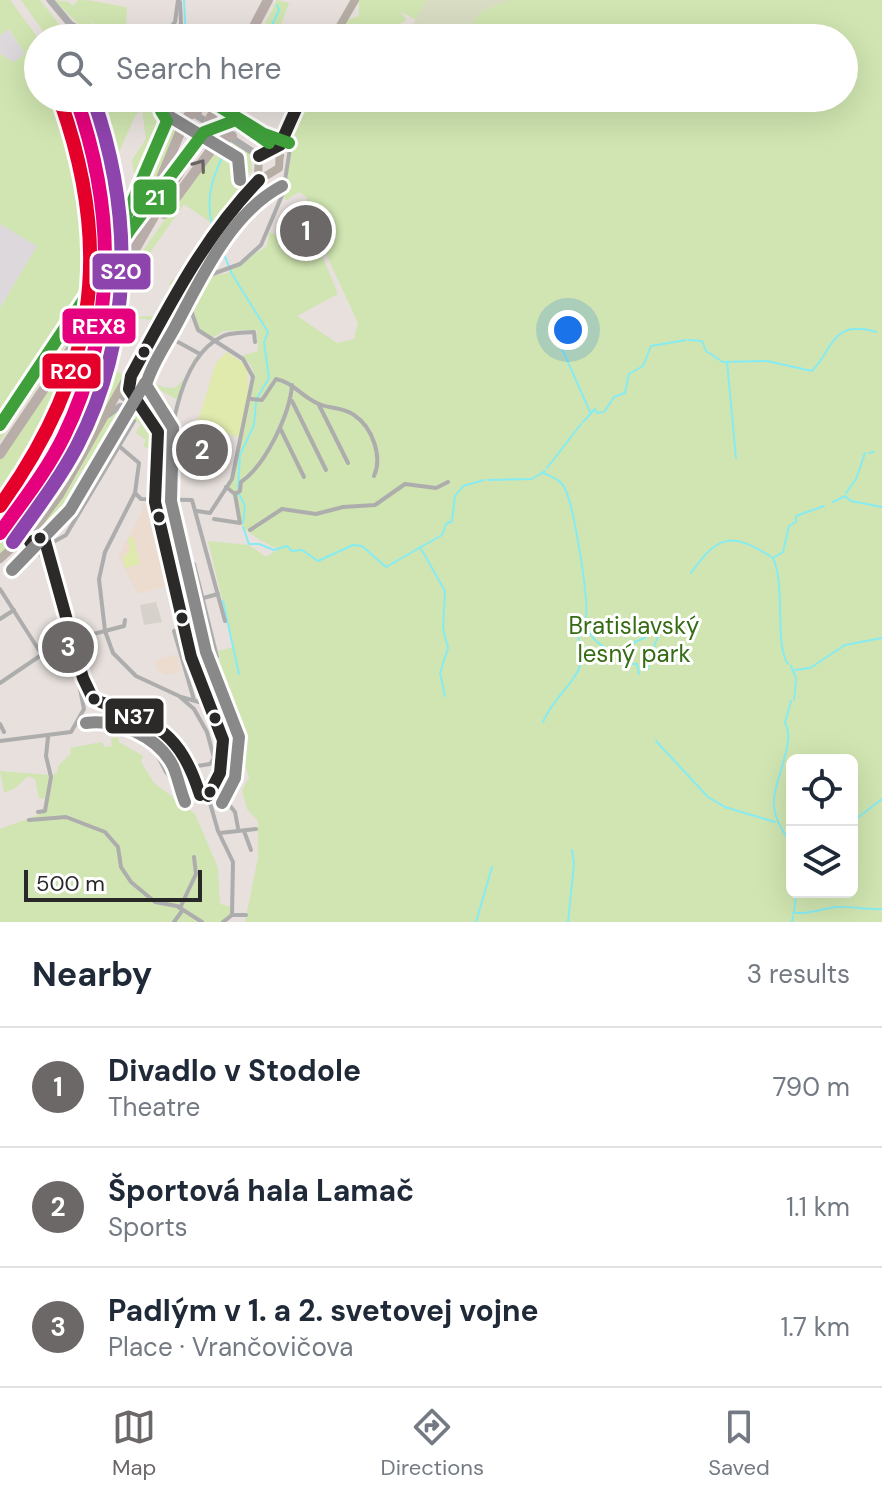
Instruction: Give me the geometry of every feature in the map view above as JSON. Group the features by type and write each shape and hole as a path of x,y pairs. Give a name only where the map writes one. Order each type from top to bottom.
{"highway":[{"path":"258,24 270,0"},
{"path":"131,250 184,123 183,112"},
{"path":"143,239 213,112"},
{"path":"0,454 143,239 217,142 233,135 232,112"},
{"path":"104,297 203,130"},
{"path":"0,446 64,359"}],"main road":[{"path":"48,0 67,24"},
{"path":"48,0 70,24"},
{"path":"341,24 355,0"},
{"path":"195,112 266,153 279,169 263,170"},
{"path":"257,179 266,153 280,145 295,112"},
{"path":"257,179 282,171 297,112"},
{"path":"233,135 266,153"},
{"path":"266,153 287,144"},
{"path":"0,559 27,539 60,495 160,329 161,316 173,294 233,206 263,170 266,153"}],"street":[{"path":"173,24 179,0"},
{"path":"179,0 181,24"},
{"path":"173,294 254,254 265,237 283,193 287,144"},
{"path":"184,291 198,330 249,364 253,377 232,479 209,514 197,511"},
{"path":"160,329 200,354"},
{"path":"171,497 169,470 172,430 182,393 200,354 224,335 254,332 255,342"},
{"path":"131,376 129,392 159,436 154,496 200,701 194,709"},
{"path":"250,399 262,400 276,379 292,385 319,405 354,414 366,426 378,460 374,476"},
{"path":"214,519 240,523 237,493 241,482 255,471 280,428 291,399 292,385"},
{"path":"120,395 142,410"},
{"path":"291,399 326,470"},
{"path":"108,415 124,405 142,410"},
{"path":"319,405 348,463"},
{"path":"46,546 64,538 134,421"},
{"path":"280,428 304,477"},
{"path":"119,446 139,463 135,493 105,552 99,579 105,631 113,653 136,676 179,696 200,701"},
{"path":"250,530 282,509 316,514 383,501 405,484 436,488 448,482"},
{"path":"226,487 237,493"},
{"path":"135,493 141,499"},
{"path":"129,506 154,496 192,500 225,621"},
{"path":"27,539 42,538 46,546 83,678 96,701 118,712 144,719 181,748 191,766 233,862 231,919"},
{"path":"27,539 45,560 72,639 84,705 81,726 118,712"},
{"path":"194,564 217,657 200,663"},
{"path":"0,589 43,655"},
{"path":"178,605 218,594"},
{"path":"0,619 14,610"},
{"path":"0,683 72,639 124,626 125,620"},
{"path":"184,628 174,631 200,701 222,747 220,773 204,796"},
{"path":"191,657 196,655 200,663 228,740 234,782"},
{"path":"170,774 191,766 210,764 214,758 207,732 194,709 179,696"},
{"path":"0,741 48,739 73,730 84,705 96,701"},
{"path":"118,712 147,735 157,758 188,797 204,796"},
{"path":"0,724 4,732"},
{"path":"147,735 163,733"},
{"path":"163,733 176,753"},
{"path":"48,739 46,756 51,781 45,811 39,812 32,820 66,817 112,837 121,867 131,882 155,902 181,909 202,922"},
{"path":"220,773 232,775"},
{"path":"222,796 235,812 238,828"},
{"path":"219,834 238,828 244,831 256,829"},
{"path":"244,831 251,850"},
{"path":"174,922 196,874 194,857"},
{"path":"223,922 246,915"}],"shaded area":[{"path":"8,29 24,55 14,62 0,54 0,35"},
{"path":"0,224 37,246 0,307"},
{"path":"149,502 169,585 138,594 118,557 143,509 141,504"},
{"path":"155,598 162,622 144,625 140,605 156,602"},
{"path":"177,654 182,672 168,675 157,670 154,660"}],"green space":[{"path":"0,0 10,0 28,24 24,24 24,52 9,29 0,35"},
{"path":"21,0 40,0 59,24 38,24"},
{"path":"53,0 69,2 73,6 78,0 127,7 126,24 95,24 73,7 93,24 79,24"},
{"path":"277,0 289,3 281,24 265,24"},
{"name":"Bratislavský lesný park","path":"359,0 882,0 882,922 245,922 258,858 258,821 247,809 242,790 249,778 215,660 220,659 218,651 234,647 208,541 249,545 266,557 279,549 243,527 233,495 226,487 244,429 254,378 252,368 241,356 258,351 257,330 224,331 212,338 199,329 186,291 210,277 227,273 267,246 269,232 295,242 316,241 338,294 297,316 337,343 354,339 358,323 321,243 322,237 306,218 307,197 299,192 286,200 284,198 294,129 301,112 858,112 858,24 414,24 416,20 400,11 407,20 400,24 344,24 346,20 359,16"},
{"path":"426,0 509,0 477,16 473,24 413,24"},
{"path":"0,54 14,62 24,55 24,112 79,112 98,178 107,259 103,283 95,303 0,441 0,308 37,246 0,224"},
{"path":"82,112 139,112 119,152 106,158 96,152"},
{"path":"142,112 180,112 184,118 132,238 109,277 108,227 114,215 129,221 138,200 132,160 146,139"},
{"path":"230,138 250,154 252,170 213,224 184,204 122,293 115,370 124,376 110,412 126,405 149,417 159,445 153,442 149,449 143,446 146,440 136,433 141,424 133,420 101,472 88,466 82,471 46,534 40,531 41,525 0,559 0,535 38,482 76,412 101,334 107,302 218,144","holes":["78,429 91,437 46,514 35,505 62,465"]},
{"path":"174,278 176,280 154,320 120,317 154,316"},
{"path":"101,313 84,376 64,427 37,476 0,529 0,459"},
{"path":"159,334 147,368 151,381 164,387 175,387 197,356 178,400 144,381 137,393 159,405 163,398 172,406 163,404 161,416 173,420 167,454 169,494 159,491 164,441 160,422 132,390"},
{"path":"227,352 247,366 249,397 239,437 197,424 216,363"},
{"path":"197,424 225,432 223,436 194,437 193,442 187,441 189,432 195,433"},
{"path":"79,428 91,437 48,507 39,500 62,465"},
{"path":"133,537 140,564 125,568 123,559 130,549 128,538"},
{"path":"118,737 119,742 143,756 141,762 154,783 195,814 218,868 220,904 233,907 227,922 0,922 0,829 42,813 45,799 39,798 35,779 28,776 4,793 0,771 51,775 57,773 58,766 71,754 70,748 102,742 104,747 112,746 111,738"}],"waterway":[{"path":"184,0 185,24"},
{"path":"272,24 279,10 277,5"},
{"path":"240,124 241,113"},
{"path":"236,131 239,125"},
{"path":"213,228 210,194 230,142"},
{"path":"217,237 232,274 268,332 264,342 269,378 257,398"},
{"path":"560,329 560,344 590,412"},
{"path":"689,340 702,341 706,351 723,362 767,361 812,371 842,333 851,329 876,332"},
{"path":"583,422 595,409 597,413 604,412 614,397 625,393 629,374 643,366 651,346 686,340"},
{"path":"727,362 736,458"},
{"path":"238,488 240,455 254,425 256,402"},
{"path":"547,468 581,424"},
{"path":"869,453 874,452"},
{"path":"846,493 856,479 865,453"},
{"path":"488,480 532,479 545,471"},
{"path":"543,473 562,484 566,491 581,558 586,612 578,630 580,666 543,722"},
{"path":"243,527 249,544 274,550 287,546 292,551 302,550 318,561 353,545 362,546 386,567 442,535 446,524 452,521 455,496 463,486 484,480"},
{"path":"239,494 245,506 243,523"},
{"path":"833,502 845,496 851,501 882,507"},
{"path":"788,664 782,643 779,584 773,558 783,552 789,526 796,522 796,516 824,506"},
{"path":"691,573 709,551 726,541 746,544 773,558"},
{"path":"420,547 445,591 443,628 448,648 440,673 445,696"},
{"path":"223,601 239,674"},
{"path":"586,621 593,638 631,664 637,664 639,674"},
{"path":"651,654 663,623"},
{"path":"626,656 635,642 646,637 645,632"},
{"path":"795,670 810,668 845,645 882,638"},
{"path":"648,669 651,656"},
{"path":"791,666 796,678"},
{"path":"794,700 796,680"},
{"path":"786,837 776,816 774,798 788,741 785,723 791,701"},
{"path":"656,741 708,797 725,807 775,822"},
{"path":"858,817 882,799"},
{"path":"568,922 574,864 572,850"},
{"path":"476,922 492,867"},
{"path":"794,913 796,898"},
{"path":"793,913 837,907 882,909"},
{"path":"792,922 793,916"}],"transit line":[{"name":"R20","path":"0,506 32,457 57,409 75,361 86,313 90,263 87,212 78,159 64,112"},
{"name":"REX8","path":"0,533 42,474 64,436 94,353 102,311 104,226 98,183 80,112"},
{"name":"S20","path":"13,542 77,446 96,404 118,318 121,229 115,185 97,112"},
{"path":"162,112 238,158 240,180"},
{"name":"21","path":"121,228 167,121 162,112"},
{"name":"21","path":"228,112 264,134 289,143"},
{"name":"N37","path":"259,156 280,145 295,112"},
{"name":"21","path":"0,425 130,230 204,132 236,120 269,143"},
{"name":"N37","path":"208,796 220,773 223,740 191,657 155,502 158,432 129,389 131,376 188,274 221,225 259,180"},
{"path":"222,803 235,778 239,737 206,652 171,501 173,428 146,385 158,357 219,249 247,213 282,186"},
{"path":"12,570 70,510 145,383"},
{"name":"N37","path":"30,542 40,538 45,541 83,678 93,699 162,731 183,756 200,795"},
{"path":"86,723 111,724 147,738 173,766 185,802"}],"place":[{"name":"Divadlo v Stodole","path":"306,231"},
{"name":"Športová hala Lamač","path":"202,450"},
{"name":"Padlým v 1. a 2. svetovej vojne","path":"68,647"}]}
